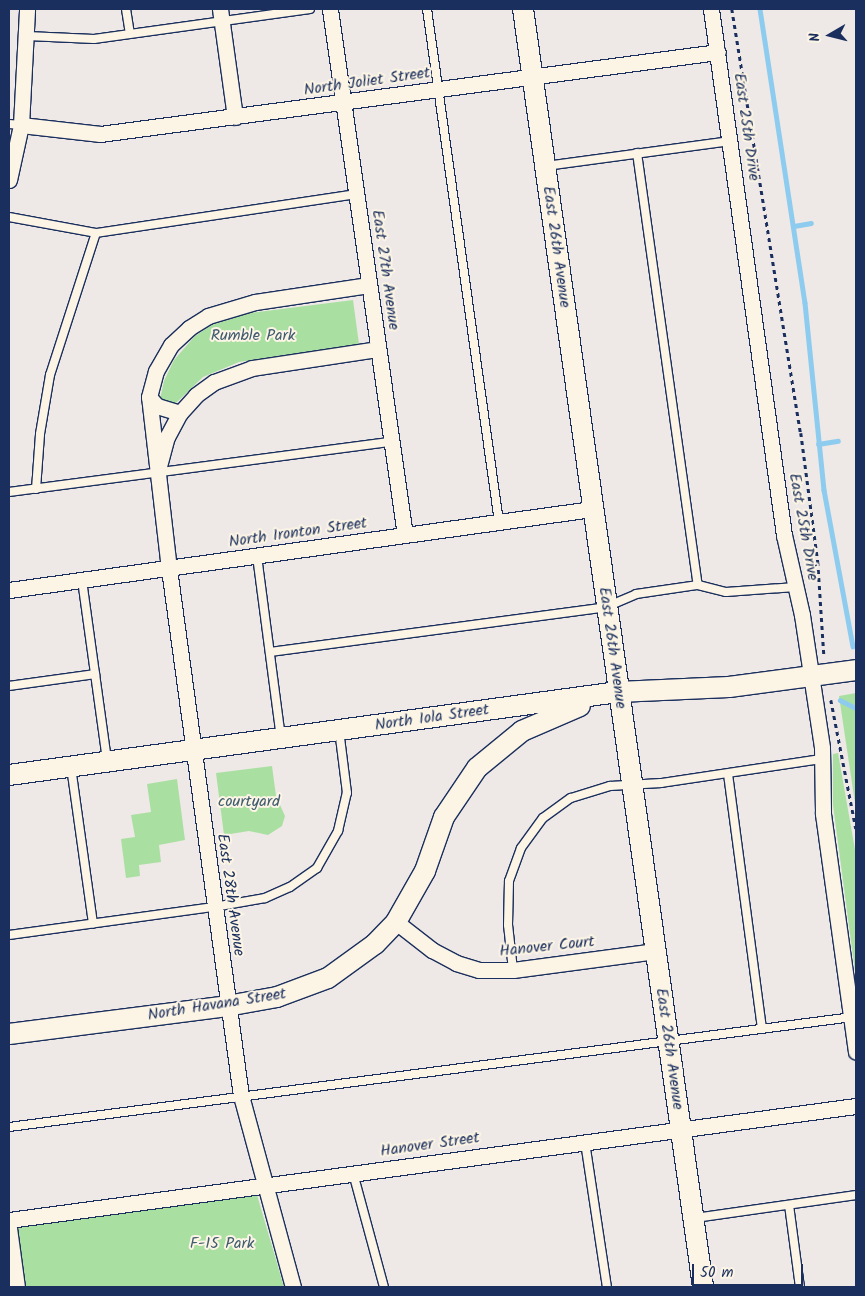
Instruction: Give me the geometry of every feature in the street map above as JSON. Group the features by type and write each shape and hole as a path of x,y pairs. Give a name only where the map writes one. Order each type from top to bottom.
{"street":[{"path":"9,180 27,36 27,9"},
{"name":"East 27th Avenue","path":"330,9 405,535"},
{"name":"East 26th Avenue","path":"523,9 630,783 656,951 703,1287"},
{"name":"East 25th Drive","path":"711,9 784,535 796,587 812,677 822,759 823,814 856,1052"},
{"path":"221,15 235,117"},
{"name":"North Joliet Street","path":"15,124 100,134 718,52"},
{"path":"180,413 157,406 149,397 156,371 171,345 188,328 208,316 254,302 369,285"},
{"name":"East 28th Avenue","path":"157,473 168,437 180,413 196,395 232,373 252,368 378,349"},
{"name":"East 28th Avenue","path":"149,397 169,569 227,1006 241,1096 263,1186 293,1287"},
{"name":"North Ironton Street","path":"9,590 592,509"},
{"name":"North Iola Street","path":"9,775 618,692 714,688 856,670"},
{"name":"North Havana Street","path":"9,1034 227,1006 277,997 328,978 375,944 396,922 425,871 444,817 477,768 522,732 558,714 618,692"},
{"name":"Hanover Court","path":"396,922 432,950 456,963 479,970 513,970 656,951"},
{"name":"Hanover Street","path":"9,1220 856,1106"},
{"path":"9,1228 17,1287"}],"lane":[{"path":"126,9 130,34"},
{"path":"27,36 94,40 221,15 310,9"},
{"path":"427,9 499,522"},
{"path":"544,166 730,141"},
{"path":"637,153 698,585"},
{"path":"9,217 96,233 356,194"},
{"path":"36,489 40,434 50,375 96,233"},
{"path":"9,492 392,442"},
{"path":"257,556 282,738"},
{"path":"82,580 107,762"},
{"path":"270,652 606,607 636,594 698,585 726,592 796,587"},
{"path":"9,686 95,674"},
{"path":"9,935 214,907 265,898 290,887 316,868 338,831 347,793 339,730"},
{"path":"513,970 508,925 509,881 521,848 543,818 571,798 599,788 630,783 661,783 822,759"},
{"path":"70,767 93,923"},
{"path":"728,774 762,1029"},
{"path":"9,1126 852,1017"},
{"path":"585,1142 607,1287"},
{"path":"353,1174 384,1287"},
{"path":"693,1218 856,1195"},
{"path":"789,1205 800,1287"}],"path":[{"path":"732,9 801,433 818,562 825,659"},
{"path":"829,690 856,829"}],"green space":[{"name":"Rumble Park","path":"353,300 359,344 239,362 203,377 176,403 169,405 160,399 164,381 174,360 195,336 212,325 249,313"},
{"path":"856,693 856,810 839,696"},
{"path":"838,753 856,855 856,979 833,805 833,754"},
{"name":"courtyard","path":"272,766 276,796 285,816 282,826 268,835 249,831 224,835 216,773"},
{"name":"courtyard","path":"177,779 185,840 159,845 161,862 139,865 140,876 126,878 121,839 135,837 131,815 151,812 147,784"},
{"name":"F-15 Park","path":"257,1195 284,1287 24,1287 16,1228"}],"waterway":[{"path":"760,9 805,303 824,490 853,646"},
{"path":"794,226 811,223"},
{"path":"818,444 838,441"},
{"path":"840,700 856,708"}]}
